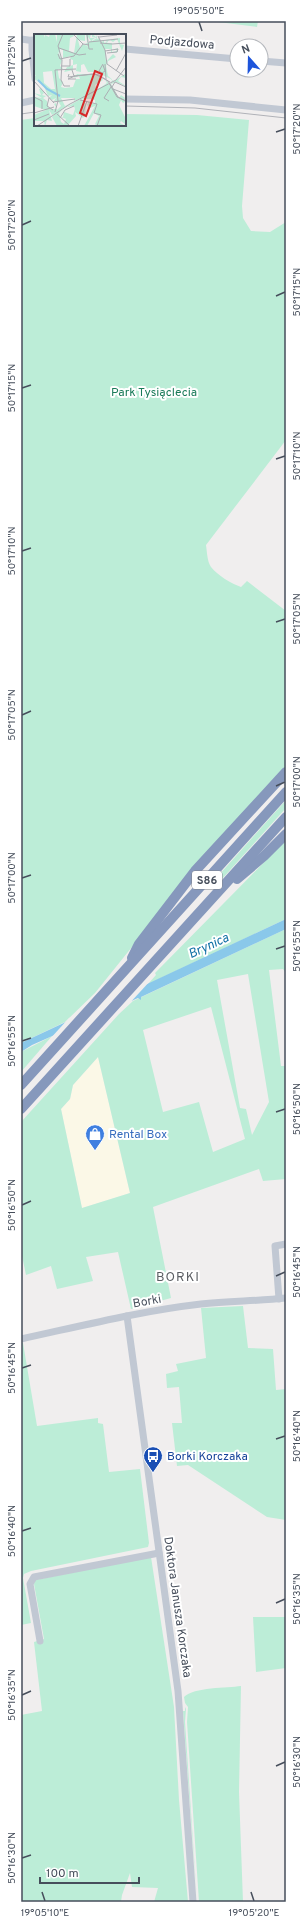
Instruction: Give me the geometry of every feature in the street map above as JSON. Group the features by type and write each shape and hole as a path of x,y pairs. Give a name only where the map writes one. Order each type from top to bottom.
{"highway":[{"path":"127,968 139,944 195,871 286,772"},
{"name":"S86","path":"21,1085 286,792"},
{"name":"S86","path":"21,1109 286,817"},
{"path":"207,904 264,856 286,834"}],"street":[{"path":"21,39 34,41 32,50 34,69"},
{"name":"Podjazdowa","path":"126,49 229,57"},
{"path":"269,62 286,63"},
{"path":"126,99 190,100 286,110"},
{"path":"21,103 34,100"},
{"name":"Borki","path":"21,1339 127,1316 201,1304 283,1299 275,1246 286,1244"},
{"name":"Doktora Janusza Korczaka","path":"127,1316 179,1705 193,1902"},
{"path":"40,1641 30,1584 34,1577 159,1553"}],"shaded area":[{"name":"Rental Box","path":"98,1057 130,1193 82,1208 61,1109 70,1099 73,1085"}],"green space":[{"path":"210,21 258,21 257,27"},
{"name":"Park Tysiąclecia","path":"126,114 197,115 249,120 242,206 243,218 251,231 270,232 286,222 286,440 206,545 210,565 217,573 241,587 247,581 286,611 286,767 197,866 95,993 65,1022 21,1043 21,120 34,118 34,126 126,126"},
{"path":"286,800 286,808 222,879 219,875"},
{"path":"286,840 286,919 148,984 156,975 155,973"},
{"path":"286,929 286,973 283,969 269,970 281,1066 286,1066 286,1179 263,1181 259,1169 153,1207 171,1298 131,1309 118,1252 86,1257 93,1281 57,1289 51,1266 26,1275 21,1251 21,1122 119,1014 133,1001","holes":["248,974 269,1102 252,1135 246,1109 240,1108 217,980","211,1007 245,1139 213,1152 199,1102 163,1112 143,1030","98,1057 130,1193 82,1208 61,1109 70,1099 73,1085"]},
{"path":"52,1036 21,1072 21,1052"},
{"path":"243,1306 248,1348 273,1349 276,1390 286,1389 286,1520 267,1517 188,1465 177,1466 172,1423 182,1423 179,1387 167,1388 166,1374 178,1371 176,1364 206,1358 201,1308"},
{"path":"21,1343 23,1343 37,1426 98,1418 98,1423 103,1424 109,1472 140,1469 149,1543 148,1547 31,1571 24,1574 23,1578 31,1623 21,1625"},
{"path":"151,1557 174,1707 179,1800 188,1902 154,1902 158,1888 132,1887 130,1873 121,1902 21,1902 21,1715 42,1711 34,1642 44,1639 34,1584 35,1580"},
{"path":"253,1617 286,1617 286,1668 256,1672"},
{"path":"241,1686 239,1792 243,1902 199,1902 187,1722 188,1707 185,1703 184,1697 195,1691 211,1688"},
{"path":"185,1707 197,1902 183,1711 185,1711"}],"water":[{"path":"286,919 286,929 141,997 141,1000 138,998 32,1045 21,1052 21,1043"}],"pier":[{"path":"151,980 128,1005 49,1040 69,1018"}],"tram line":[{"path":"126,106 195,108 286,118"},
{"path":"21,114 34,112"}],"place":[{"name":"Rental Box","path":"95,1151"},
{"name":"Borki Korczaka","path":"153,1473"}],"district":[{"name":"BORKI","path":"178,1276"}],"water label":[{"name":"Brynica","path":"208,945"}]}
